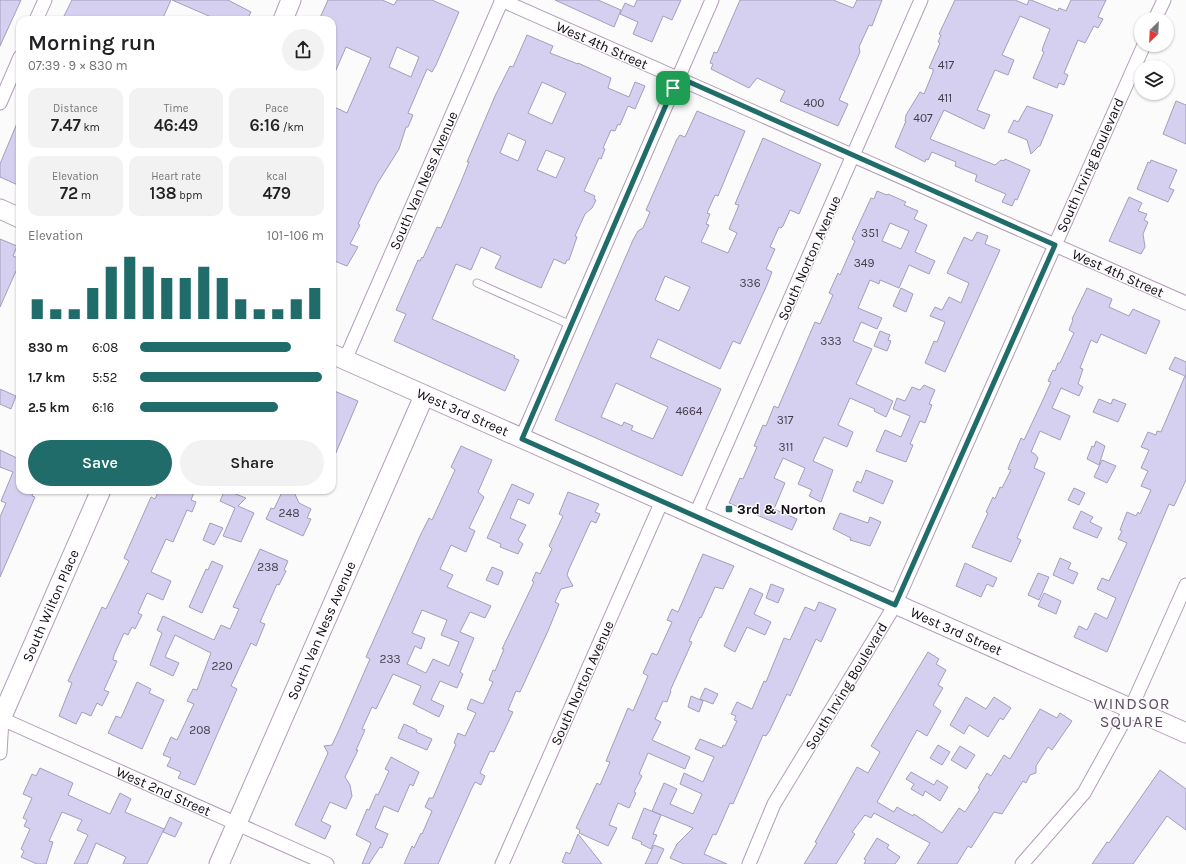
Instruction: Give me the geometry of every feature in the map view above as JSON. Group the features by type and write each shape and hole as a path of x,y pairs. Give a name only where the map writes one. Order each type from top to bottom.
{"main road":[{"path":"285,16 291,0"},
{"path":"0,209 16,216"},
{"name":"West 3rd Street","path":"339,357 1186,733"},
{"name":"South Van Ness Avenue","path":"219,864 424,396"},
{"name":"South Wilton Place","path":"1,719 99,494"}],"street":[{"name":"West 4th Street","path":"501,0 1186,303"},
{"name":"South Van Ness Avenue","path":"339,357 501,0"},
{"path":"522,439 712,0"},
{"name":"South Norton Avenue","path":"695,516 854,156 921,0"},
{"path":"1158,12 1164,0"},
{"path":"37,16 41,1"},
{"name":"South Irving Boulevard","path":"749,864 774,804 895,605 1141,52"},
{"path":"0,103 16,66"},
{"name":"South Norton Avenue","path":"502,864 662,501"},
{"path":"1022,864 1084,793 1131,708 1186,585"},
{"path":"0,753 1,719"},
{"name":"West 2nd Street","path":"1,719 327,864"}],"lane":[{"path":"477,283 571,325"}],"building":[{"path":"0,0 21,0 0,46"},
{"path":"72,0 171,0 164,16 64,16"},
{"path":"172,0 228,0 251,12 249,16 209,16"},
{"path":"328,0 382,0 394,5 397,0 432,0 459,12 436,65 432,72 427,69 408,113 413,115 408,127 406,127 399,149 377,184 358,224 360,225 350,244 358,247 347,266 336,262 336,108 347,113 371,58 346,47 336,70 336,16 321,16","holes":["397,47 419,57 411,77 389,67"]},
{"path":"555,0 598,0 621,10 614,27"},
{"path":"637,0 681,0 672,20 663,16 652,42 633,34 638,22 620,14 625,3 634,7"},
{"path":"740,0 833,0 853,8 857,0 882,0 872,26 869,25 859,47 860,52 839,100 848,104 838,126 780,101 785,91 757,78 749,88 711,69 713,64 710,63 714,52 717,53"},
{"path":"955,0 1015,0 1027,5 1029,0 1031,0 1058,11 1059,8 1066,11 1071,0 1106,0 1098,17 1103,19 1098,28 1094,26 1085,43 1078,40 1064,73 1068,75 1064,85 1059,83 1057,88 1033,78 1044,52 1042,51 1043,47 1050,29 1020,16 1002,55 1014,60 1008,75 995,70 977,110 990,115 984,129 944,110 930,139 995,165 1001,160 1004,161 1005,159 1030,170 1017,200 1015,199 1012,206 1002,202 1006,194 975,181 977,175 955,166 956,162 932,152 928,160 926,159 925,162 895,147 906,121 906,115 920,92 924,94 933,72 933,69 929,68 940,43 938,42 941,35 939,34"},
{"path":"527,35 553,46 550,53 578,63 611,78 608,88 629,97 635,82 645,86 635,109 628,106 620,125 618,124 615,131 611,130 603,148 605,149 601,159 599,158 584,191 595,196 594,199 596,200 592,208 585,214 575,236 577,237 569,260 567,260 565,264 554,259 541,288 495,268 501,256 481,247 471,270 456,264 432,319 515,356 514,358 519,360 505,391 394,341 406,314 396,310 418,260 420,261 422,257 423,258 437,227 441,228 495,96 510,66 513,67","holes":["542,82 566,93 552,124 528,113","508,133 526,141 518,161 500,153","546,150 565,158 556,178 537,170"]},
{"path":"1176,101 1186,105 1186,144 1163,134"},
{"path":"1027,106 1053,115 1040,146 1031,154 1027,140 1008,132 1014,120 1018,122"},
{"path":"697,111 745,131 718,196 715,195 707,213 710,214 706,224 709,225 701,242 728,253 737,233 729,229 739,205 735,204 763,138 821,164 799,214 790,210 783,226 781,228 779,227 770,247 775,249 766,269 772,272 767,285 740,344 733,341 720,369 658,339 650,357 721,389 682,476 555,420 633,240 638,231 643,228 650,212 646,210 677,139 680,135 685,137","holes":["665,276 690,287 679,311 655,300","616,383 668,407 653,439 631,430 633,426 624,422 622,426 601,417"]},
{"path":"16,126 16,184 0,177 0,164"},
{"path":"1151,160 1177,170 1169,188 1174,190 1168,202 1137,189 1148,162 1150,163"},
{"path":"877,191 887,195 888,194 906,202 904,205 918,211 914,219 927,225 915,252 935,261 929,274 909,265 899,288 880,280 879,284 870,280 858,308 882,318 877,329 861,322 853,341 872,349 856,384 893,401 886,417 874,411 875,409 850,398 838,425 853,432 847,447 824,437 813,461 833,470 821,502 809,496 812,490 798,484 805,468 783,458 774,478 785,483 774,509 797,519 792,530 729,503 740,478 743,479 757,447 754,446 763,425 766,426 774,406 778,408 815,322 820,324 833,295 829,293 838,273 840,275 855,241 852,239 871,198 874,199","holes":["890,223 909,231 901,249 882,241"]},
{"path":"1129,197 1142,203 1138,211 1147,214 1144,220 1148,222 1143,234 1145,247 1141,254 1109,241"},
{"path":"977,232 988,236 985,244 1000,250 945,372 925,363 934,341 937,342 945,322 930,316 935,307 942,310 949,297 961,303 969,283 947,273 964,237 972,241"},
{"path":"0,239 16,246 13,256 16,257 16,271 0,307"},
{"path":"901,288 913,294 906,312 893,306"},
{"path":"1087,288 1112,299 1109,307 1129,316 1133,309 1160,321 1146,354 1101,334 1097,343 1091,340 1080,368 1083,369 1078,384 1083,387 1079,396 1061,388 1052,408 1070,416 1060,440 1040,431 1031,452 1038,458 1034,468 1045,473 1017,538 1021,540 1011,562 972,547 988,513 986,512 993,497 995,499 1000,487 1002,488 1011,470 1008,469 1021,438 1024,440 1041,404 1051,382 1048,381 1053,370 1055,371 1058,363 1060,363 1074,333 1069,330 1073,320 1072,319"},
{"path":"880,331 890,335 888,340 891,341 887,351 874,346"},
{"path":"1175,357 1186,362 1186,480 1174,506 1169,504 1107,652 1074,637 1079,626 1087,630 1095,613 1107,619 1116,598 1097,589 1102,578 1109,581 1127,543 1118,539 1122,531 1120,530 1127,512 1136,516 1138,512 1140,514 1151,490 1141,486 1148,471 1141,468 1149,450 1141,447 1148,432 1156,435 1157,431 1161,432 1185,376 1169,369"},
{"path":"924,385 935,390 929,404 932,405 925,423 920,421 910,444 913,445 906,462 876,451 885,430 901,437 910,416 893,409 897,398 905,401 912,387 920,390"},
{"path":"0,389 16,396 11,409 0,404"},
{"path":"336,392 358,401 336,453"},
{"path":"1099,399 1111,404 1113,399 1126,404 1118,422 1093,412"},
{"path":"1096,441 1105,446 1099,465 1087,459 1092,446 1094,447"},
{"path":"461,446 492,460 478,492 484,497 469,528 475,531 466,552 451,545 440,569 453,575 447,587 491,606 485,618 470,612 460,632 474,638 460,672 463,674 457,688 440,681 431,700 444,706 439,717 413,704 421,686 393,674 376,709 372,707 362,729 365,730 356,750 358,750 345,777 350,785 352,796 346,809 330,802 321,821 331,826 325,839 295,825 328,753 324,746 332,745 339,730 370,659 366,657 420,536 429,518 432,520 455,470 451,467","holes":["422,610 447,620 441,635 459,642 449,666 433,659 426,673 407,664 415,646 421,649 425,638 412,633"]},
{"path":"0,450 16,458 16,494 33,494 32,496 35,497 0,577 0,517 6,503 1,501 13,472 0,467"},
{"path":"1102,460 1116,466 1107,483 1094,477"},
{"path":"866,470 893,481 883,504 853,491 857,481 861,483"},
{"path":"512,484 534,494 529,504 518,499 510,518 526,525 518,540 523,544 518,554 500,547 501,544 487,538"},
{"path":"1074,488 1085,493 1079,505 1068,500"},
{"path":"568,492 599,504 595,512 600,514 596,523 591,521 569,569 567,575 573,586 561,589 555,602 559,604 548,631 520,692 516,691 508,710 513,712 494,752 490,751 480,773 485,776 481,785 475,782 438,864 404,864 412,846 414,848 421,833 422,834 432,811 425,807 429,798 433,798 456,744 454,743 458,733 465,736 476,713 467,709 471,699 483,704 493,682 489,680 493,670 495,671 504,649 502,649 534,582 532,581 536,572 540,574 552,549 549,546 563,516 559,514"},
{"path":"157,494 193,494 191,500 196,502 192,512 187,510 173,542 166,539 151,572 171,581 163,600 147,593 138,613 142,615 135,629 132,627 128,635 124,633 114,655 113,660 117,661 104,690 109,692 102,706 97,703 91,716 82,712 76,724 59,716 72,683 68,681 102,607 106,609 129,561 124,558 151,497 155,499"},
{"path":"223,494 236,494 246,498 238,506 254,513 241,542 223,536 235,508 220,501"},
{"path":"281,494 295,494 299,503 311,509 307,518 311,519 303,536 266,519 271,508 274,509"},
{"path":"1081,511 1093,517 1090,522 1102,528 1097,538 1073,528"},
{"path":"840,513 868,523 870,517 881,522 870,546 850,540 851,538 833,529"},
{"path":"210,523 223,528 214,545 203,540"},
{"path":"260,549 288,561 284,570 286,571 279,585 277,584 260,622 265,624 256,646 251,643 231,686 237,689 195,785 178,778 181,772 167,766 171,758 163,755 171,737 177,740 194,704 187,701 193,689 197,690 211,653 175,635 165,657 179,663 173,676 150,665 162,633 157,630 163,616 214,640 221,625 230,629 239,609 233,607"},
{"path":"703,554 734,566 723,589 715,587 701,618 700,617 689,641 692,642 670,691 667,702 663,701 655,719 661,722 652,740 690,757 685,769 648,753 639,774 642,776 634,792 636,793 629,808 618,803 609,825 617,828 608,846 579,833 580,830 576,828 597,783 600,785 610,762 606,761 628,708 633,711 648,676 643,673 652,653 657,655 672,622 667,620 672,609 678,612"},
{"path":"1060,558 1071,563 1068,569 1078,573 1073,584 1053,575"},
{"path":"212,561 223,566 202,613 189,607 206,569 208,570"},
{"path":"965,563 997,578 993,587 987,584 981,597 956,586"},
{"path":"492,567 502,571 503,573 498,585 486,580"},
{"path":"1038,573 1049,577 1039,600 1028,595"},
{"path":"771,584 784,589 778,603 766,598"},
{"path":"750,588 763,594 754,614 771,622 765,635 747,627 735,652 724,646"},
{"path":"1044,593 1061,601 1056,614 1038,606"},
{"path":"819,602 836,609 821,642 816,639 790,696 787,694 770,730 766,736 763,735 733,804 730,803 716,835 713,834 704,854 727,864 684,864 670,858 677,844 693,828 652,811 664,783 677,789 670,804 693,814 702,794 680,784 684,773 703,782 714,757 695,749 700,739 722,748 723,745 725,746 737,721 734,720 736,716 731,714 737,702 752,709 764,681 766,682 784,638 790,640 805,607 815,611"},
{"path":"928,652 939,659 936,664 946,670 938,685 943,688 933,705 941,711 927,736 917,730 877,802 894,812 897,807 913,816 914,814 942,833 959,808 965,812 980,789 978,788 987,773 991,776 1004,755 1010,759 1040,709 1057,718 1060,713 1072,721 1052,750 1048,747 1036,766 1036,773 1030,775 1026,783 1023,781 1002,814 994,812 971,848 968,846 957,864 917,864 930,843 874,813 871,818 865,815 852,832 855,834 836,864 804,864 817,843 815,842 857,767 868,773 880,752 871,746"},
{"path":"137,682 151,689 149,693 164,700 142,749 108,733 116,716 121,718"},
{"path":"705,688 718,694 713,704 700,699"},
{"path":"691,696 703,701 699,712 688,707"},
{"path":"966,697 986,709 994,697 1011,708 1003,720 1000,718 988,737 969,725 964,734 950,725"},
{"path":"404,724 417,730 416,732 432,739 427,750 398,738"},
{"path":"938,745 950,752 942,765 930,758"},
{"path":"960,746 975,755 966,769 951,760"},
{"path":"391,757 419,772 413,786 410,784 398,812 384,806 375,828 388,834 382,848 380,847 369,864 362,864 371,843 356,835 367,809 369,810 376,794 378,795 389,771 385,769"},
{"path":"40,768 73,783 68,795 110,814 120,793 131,799 125,812 164,829 147,864 123,864 126,857 96,843 87,864 74,864 88,835 77,830 82,820 62,812 49,841 53,842 46,864 37,864 21,857 24,851 21,849 30,829 24,826 27,820 23,818 32,798 23,794 32,774 36,776"},
{"path":"1160,770 1186,789 1186,830 1167,816 1133,864 1092,864 1107,842 1109,843"},
{"path":"911,772 934,785 937,780 948,787 940,801 925,791 923,796 911,789 914,784 906,779"},
{"path":"644,808 661,815 653,834 657,835 651,849 641,844 642,842 632,838"},
{"path":"170,817 182,823 175,837 163,832"},
{"path":"578,834 602,864 566,864 562,862 566,852 570,854"},
{"path":"877,838 889,845 887,848 900,857 895,864 864,864 866,860 864,859"},
{"path":"654,845 664,849 657,864 645,864"}],"place":[{"name":"3rd & Norton","path":"729,509"}],"district":[{"name":"WINDSOR SQUARE","path":"1132,712"}],"route":[{"path":"678,77 1055,245 895,605 522,439 673,88 678,77"}]}
